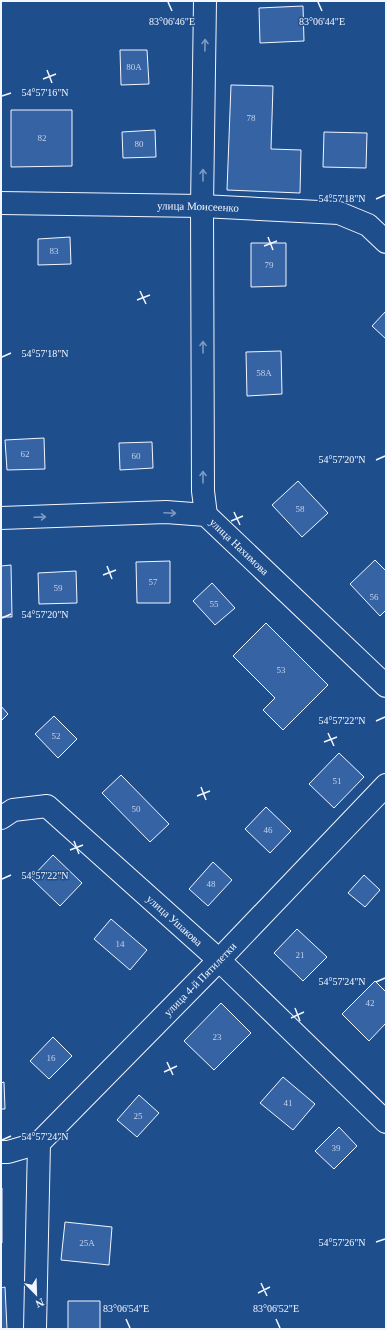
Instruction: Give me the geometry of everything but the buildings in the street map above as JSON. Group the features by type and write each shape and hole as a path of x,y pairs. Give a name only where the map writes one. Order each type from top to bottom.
{"street":[{"path":"205,1 202,206 203,491 206,516"},
{"name":"улица Моисеенко","path":"1,203 202,206 339,212 368,225 386,242"},
{"name":"улица Нахимова","path":"1,518 166,512 206,516 386,686"},
{"name":"улица 4-й Пятилетки","path":"1,1152 8,1152 39,1143 219,960 386,785"},
{"name":"улица Ушакова","path":"1,818 13,810 47,806 219,960 386,1122"},
{"path":"35,1329 39,1143"}]}
